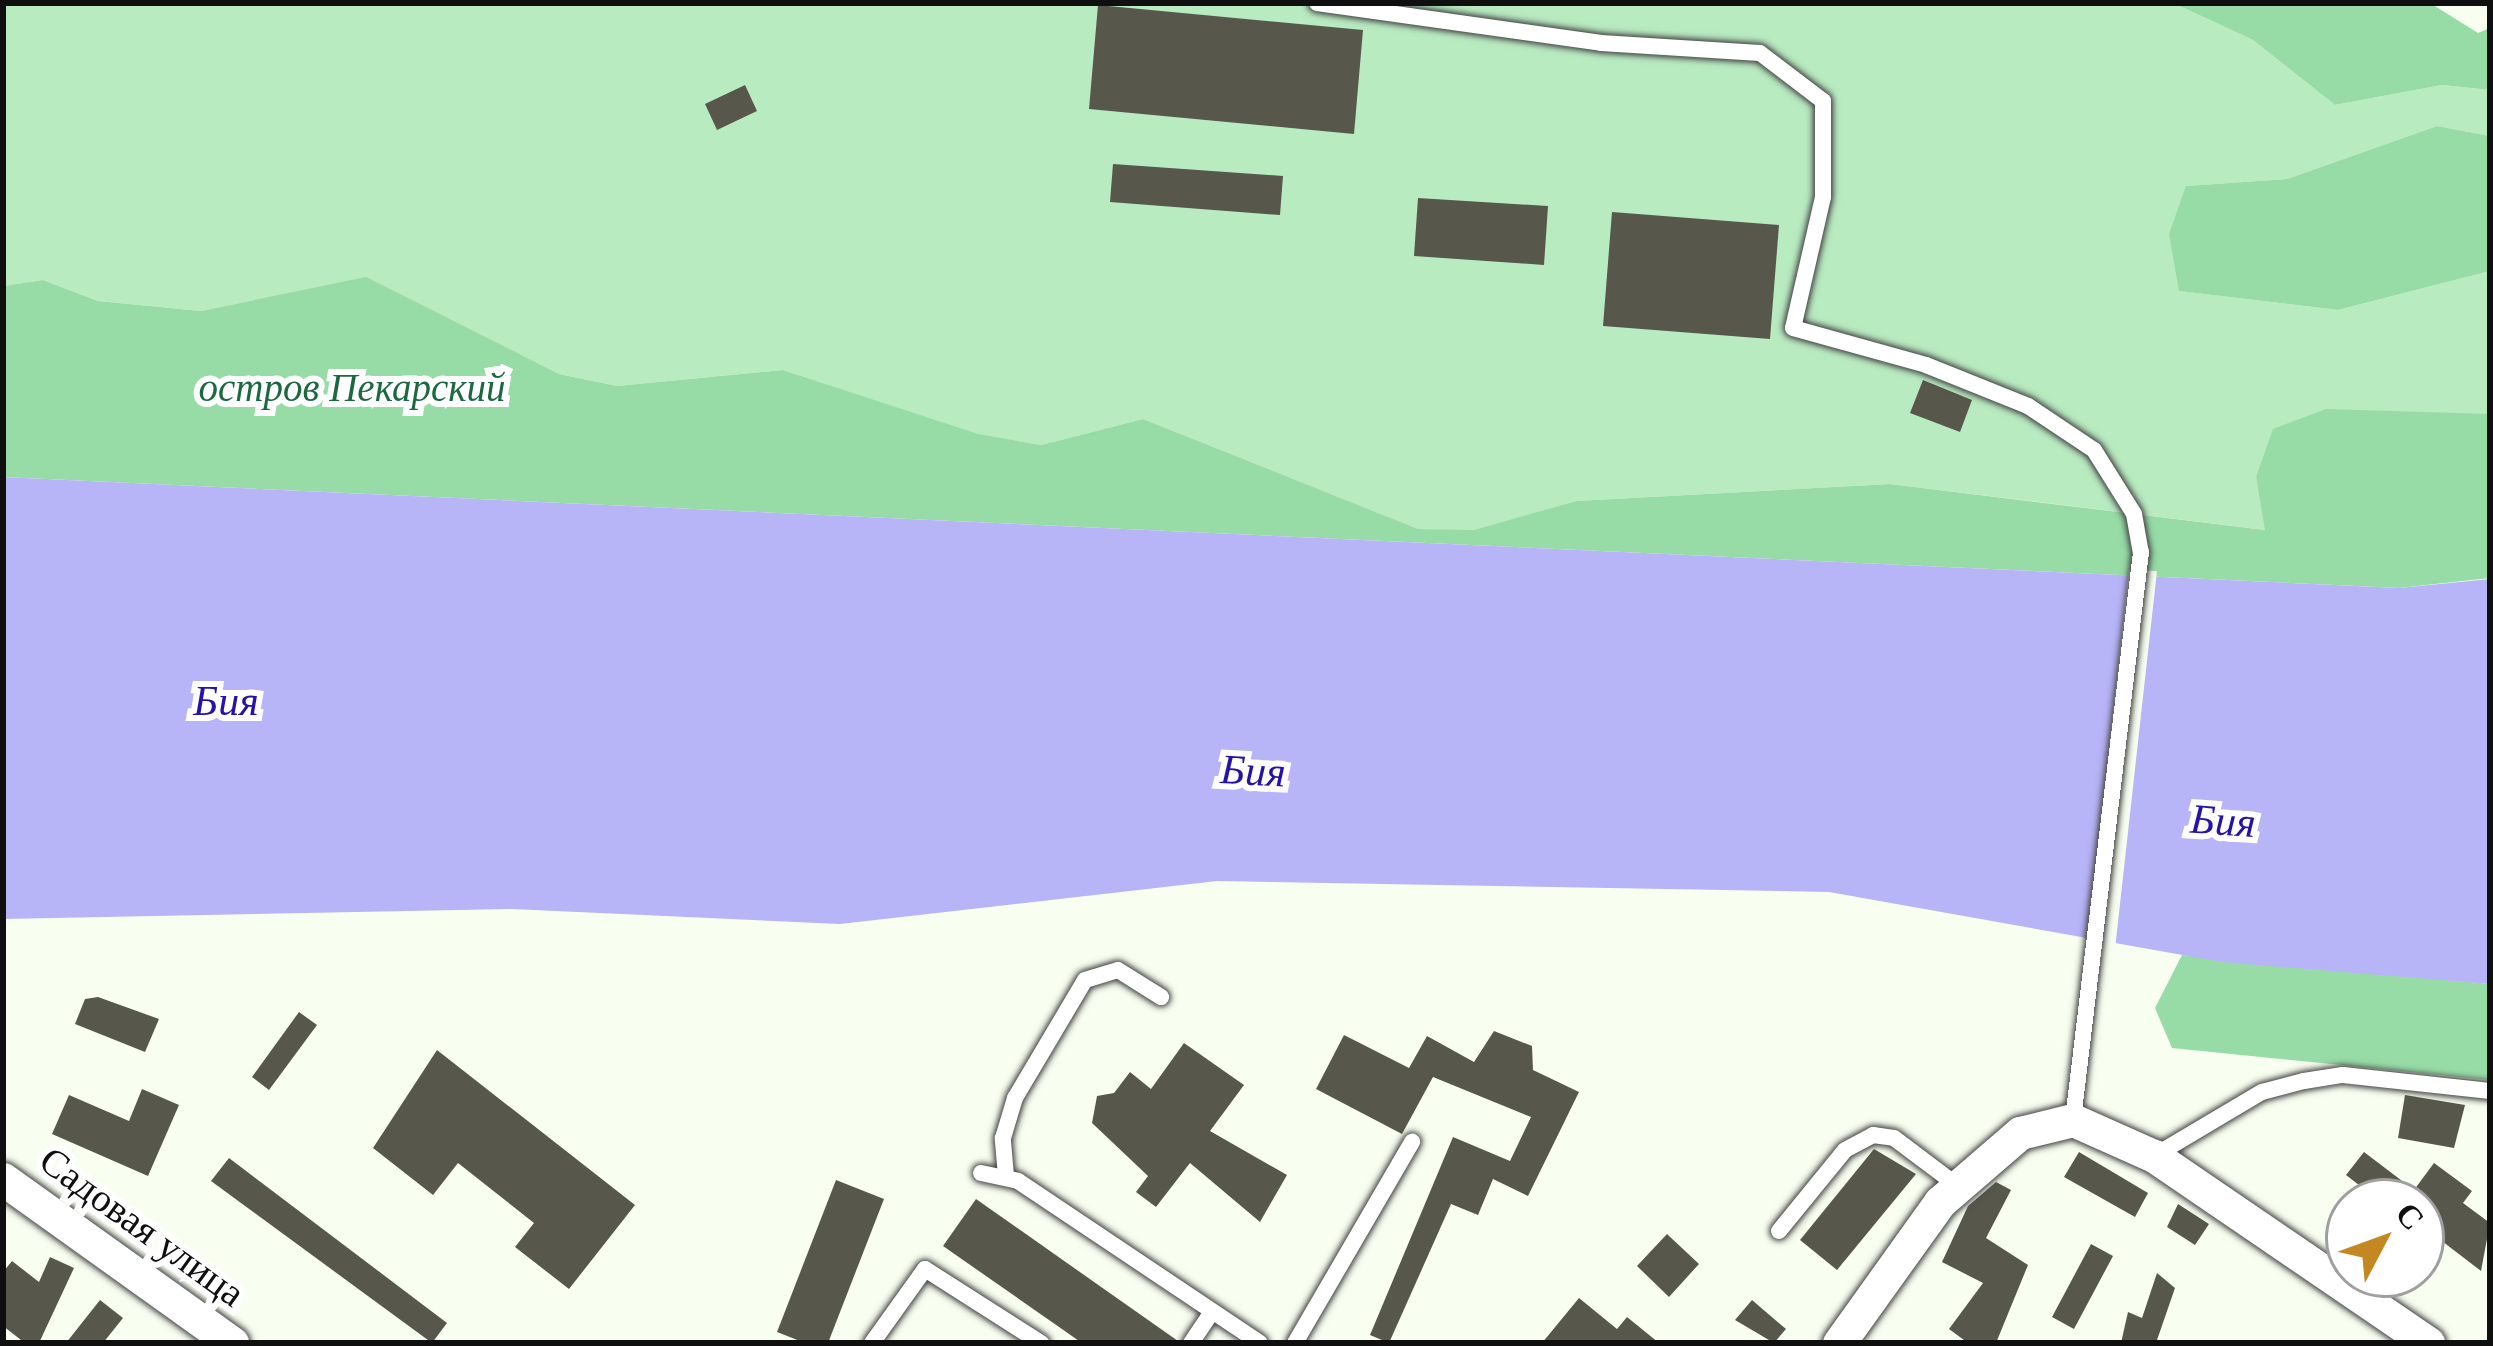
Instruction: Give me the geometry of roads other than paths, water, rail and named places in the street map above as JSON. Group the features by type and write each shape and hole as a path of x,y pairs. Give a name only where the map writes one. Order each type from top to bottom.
{"street":[{"path":"1839,1343 1949,1194 2020,1133 2073,1120 2154,1156 2428,1343"},
{"name":"Садовая улица","path":"3,1179 232,1343"}],"lane":[{"path":"1317,3 1601,43 1760,53 1823,101 1822,197 1793,328 1926,364 2028,406 2094,450 2134,514 2141,552 2086,1060 2073,1120"},
{"path":"1006,1176 1003,1138 1015,1098 1085,980 1118,970 1162,997"},
{"path":"2154,1156 2262,1092 2304,1081 2343,1075 2490,1091"},
{"path":"1779,1231 1845,1150 1873,1135 1894,1138 1949,1194"},
{"path":"1295,1343 1412,1142"},
{"path":"981,1173 1006,1176 1260,1343"},
{"path":"872,1343 925,1269 945,1274 1041,1343"},
{"path":"1191,1343 1212,1312"}],"water":[{"name":"Бия","path":"3,477 2399,588 2490,579 2490,984 2222,962 1829,892 1217,881 840,924 512,909 3,919"}],"park label":[{"name":"остров Пекарский","path":"352,388"}]}
